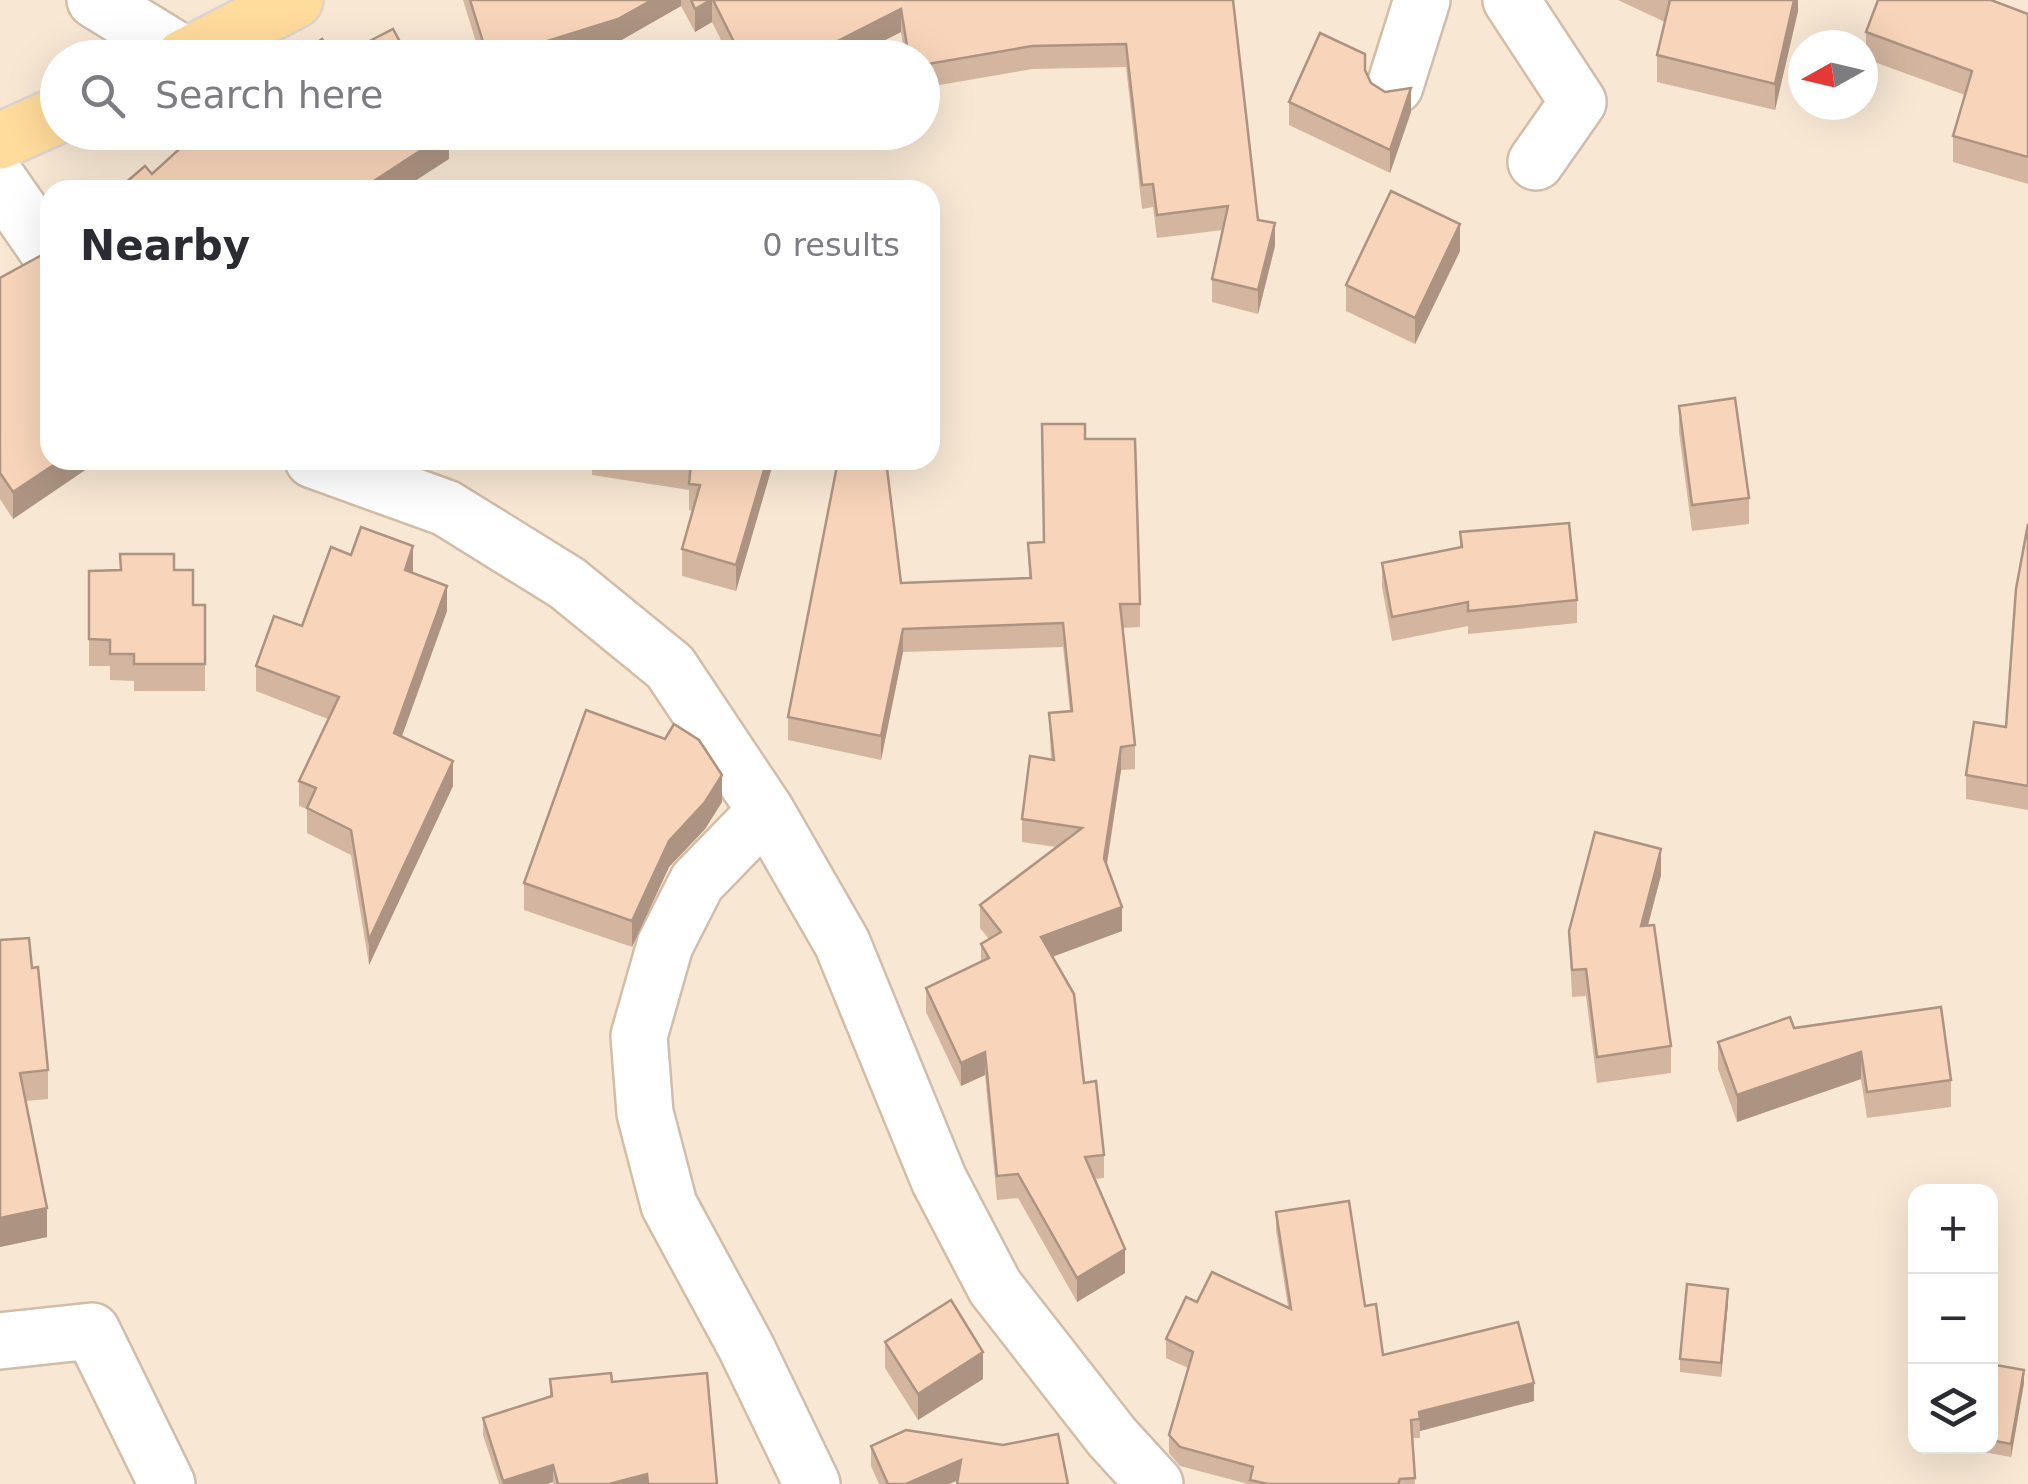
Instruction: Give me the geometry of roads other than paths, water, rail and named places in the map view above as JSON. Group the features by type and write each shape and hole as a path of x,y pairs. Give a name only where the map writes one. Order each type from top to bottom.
{"main road":[{"path":"217,40 295,0"},
{"path":"0,141 40,123"}],"street":[{"path":"95,0 157,40"},
{"path":"1394,86 1422,0"},
{"path":"1511,0 1578,102 1536,162"},
{"path":"0,182 40,240"},
{"path":"341,470 446,508 567,583 670,666 766,811 842,943 938,1180 995,1287 1112,1437 1156,1484"},
{"path":"766,811 697,882 664,945 639,1036 645,1113 669,1205 746,1347 812,1484"},
{"path":"0,1341 92,1331 167,1484"}]}
